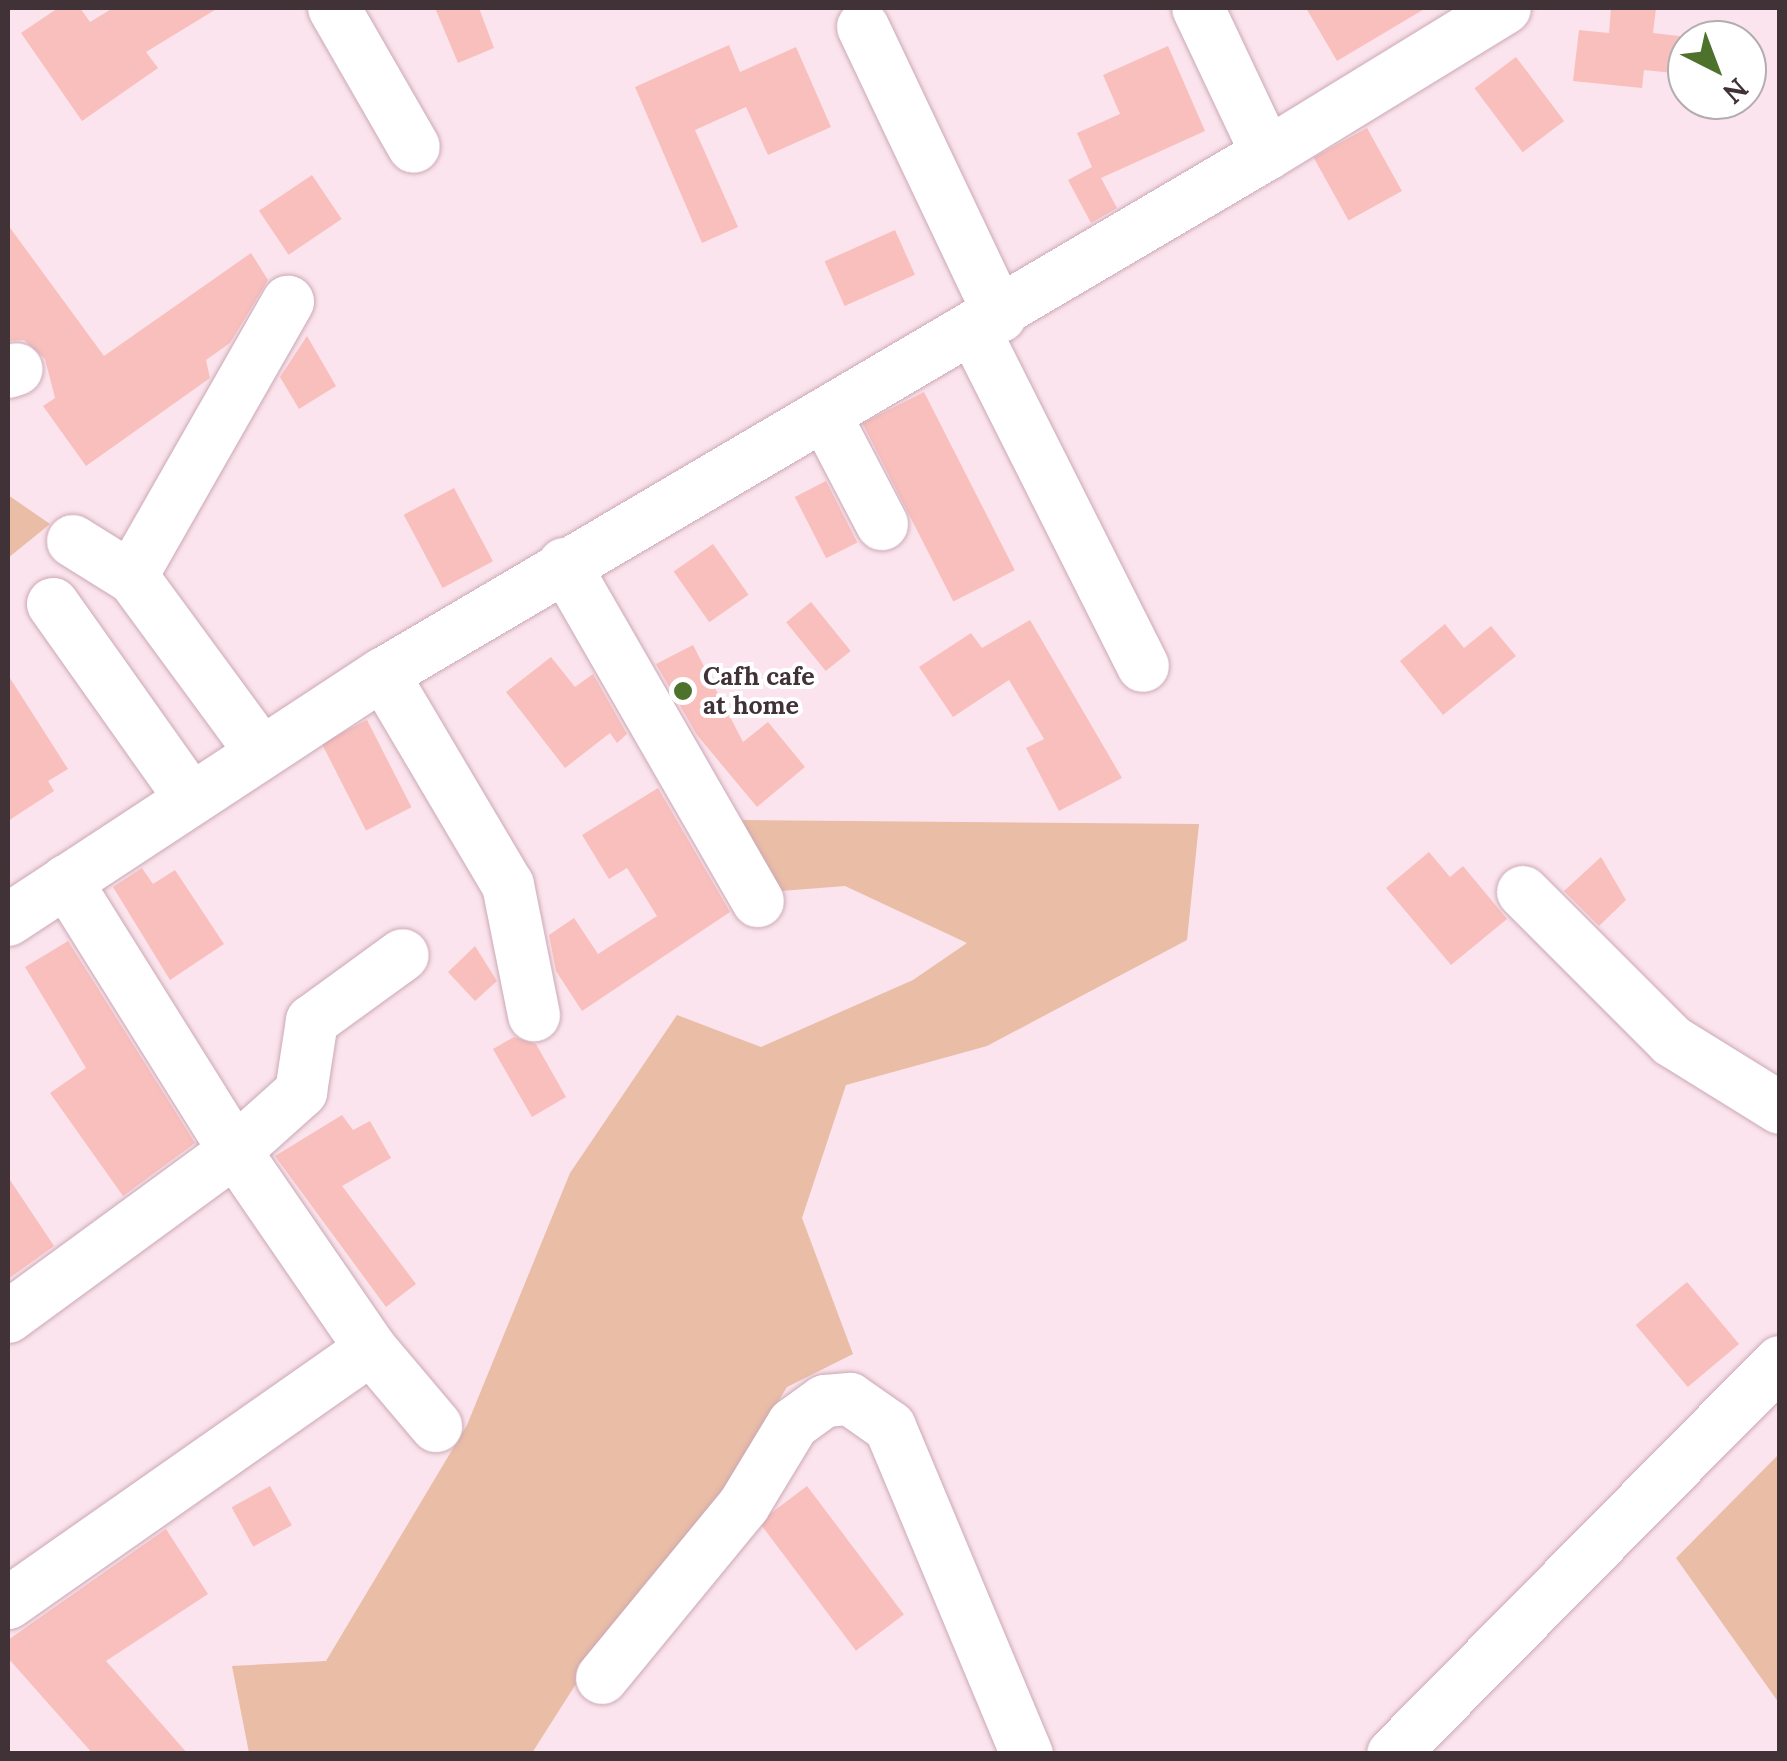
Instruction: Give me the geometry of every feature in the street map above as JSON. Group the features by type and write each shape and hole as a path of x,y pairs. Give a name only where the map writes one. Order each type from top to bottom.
{"street":[{"path":"334,8 414,147"},
{"path":"1198,8 1267,154"},
{"path":"8,920 261,752 564,564 987,323 1506,8"},
{"path":"863,27 987,323 1142,666"},
{"path":"131,577 288,302"},
{"path":"826,417 882,524"},
{"path":"74,542 131,577 261,752"},
{"path":"564,564 758,901"},
{"path":"53,604 191,799"},
{"path":"384,674 503,875 534,1014"},
{"path":"66,881 235,1150 371,1349 436,1426"},
{"path":"1523,892 1672,1041 1780,1108"},
{"path":"8,1317 235,1150 301,1092 312,1021 403,954"},
{"path":"8,1604 371,1349"},
{"path":"1393,1754 1780,1362"},
{"path":"602,1678 744,1505 793,1424 808,1408 850,1399 890,1427 1026,1754"}],"shaded area":[{"path":"8,495 50,524 8,558"},
{"path":"742,820 1199,824 1187,940 987,1046 846,1085 802,1218 853,1354 787,1387 682,1559 574,1687 532,1753 249,1753 232,1666 326,1661 467,1425 570,1173 677,1015 761,1047 913,980 967,943 845,886 781,891"},
{"path":"1779,1454 1779,1703 1676,1558"}],"building":[{"path":"58,8 80,8 90,22 113,8 218,8 146,52 158,68 82,121 21,33"},
{"path":"435,8 479,8 494,48 458,63"},
{"path":"1306,8 1426,8 1337,61"},
{"path":"1611,8 1656,8 1653,33 1667,35 1667,72 1644,70 1642,88 1573,81 1579,30 1609,33"},
{"path":"729,45 740,72 796,47 831,127 768,155 746,107 695,130 738,227 702,243 635,87"},
{"path":"1168,46 1205,131 1101,178 1117,208 1091,223 1068,180 1092,167 1077,133 1120,114 1103,75"},
{"path":"1516,57 1564,121 1523,152 1474,88"},
{"path":"1367,128 1402,191 1349,221 1314,158"},
{"path":"312,175 342,219 289,255 259,211"},
{"path":"8,225 104,356 251,253 268,280 230,343 206,360 210,378 86,466 43,406 55,398 45,359 24,340 8,341"},
{"path":"895,230 915,275 845,306 825,261"},
{"path":"307,336 336,386 299,409 280,377"},
{"path":"924,392 1015,570 953,602 863,423"},
{"path":"826,481 857,542 826,558 795,497"},
{"path":"454,488 493,561 443,588 404,515"},
{"path":"713,544 749,595 709,622 674,572"},
{"path":"811,602 851,651 826,671 786,622"},
{"path":"1030,620 1122,778 1059,811 1026,748 1044,739 1009,680 953,717 919,667 971,633 982,648"},
{"path":"1445,624 1464,648 1491,626 1516,656 1443,715 1400,661"},
{"path":"693,645 743,742 768,722 805,767 757,807 697,735 656,664"},
{"path":"551,657 575,687 593,674 627,734 617,743 610,733 565,768 506,692"},
{"path":"8,675 68,769 48,781 54,791 8,821"},
{"path":"367,720 411,807 366,830 322,743"},
{"path":"658,788 730,912 582,1011 556,971 549,935 574,918 598,954 657,916 627,868 609,879 582,835"},
{"path":"1429,852 1450,877 1463,866 1507,919 1451,965 1386,888"},
{"path":"1601,857 1626,900 1599,926 1564,891"},
{"path":"142,868 153,884 175,870 224,944 170,980 113,887"},
{"path":"68,941 195,1143 123,1196 50,1093 86,1068 25,967"},
{"path":"475,946 497,981 475,1001 448,972"},
{"path":"514,1037 536,1044 566,1097 532,1117 493,1049"},
{"path":"342,1115 353,1130 370,1121 391,1158 342,1186 416,1284 386,1307 275,1156"},
{"path":"8,1177 54,1246 8,1279"},
{"path":"1687,1282 1739,1344 1688,1387 1636,1325"},
{"path":"270,1486 292,1525 253,1547 232,1507"},
{"path":"807,1486 904,1615 856,1651 759,1522"},
{"path":"166,1529 208,1594 106,1661 188,1754 93,1754 8,1658 8,1640"}],"place":[{"name":"Cafh cafe at home","path":"683,691"}]}
